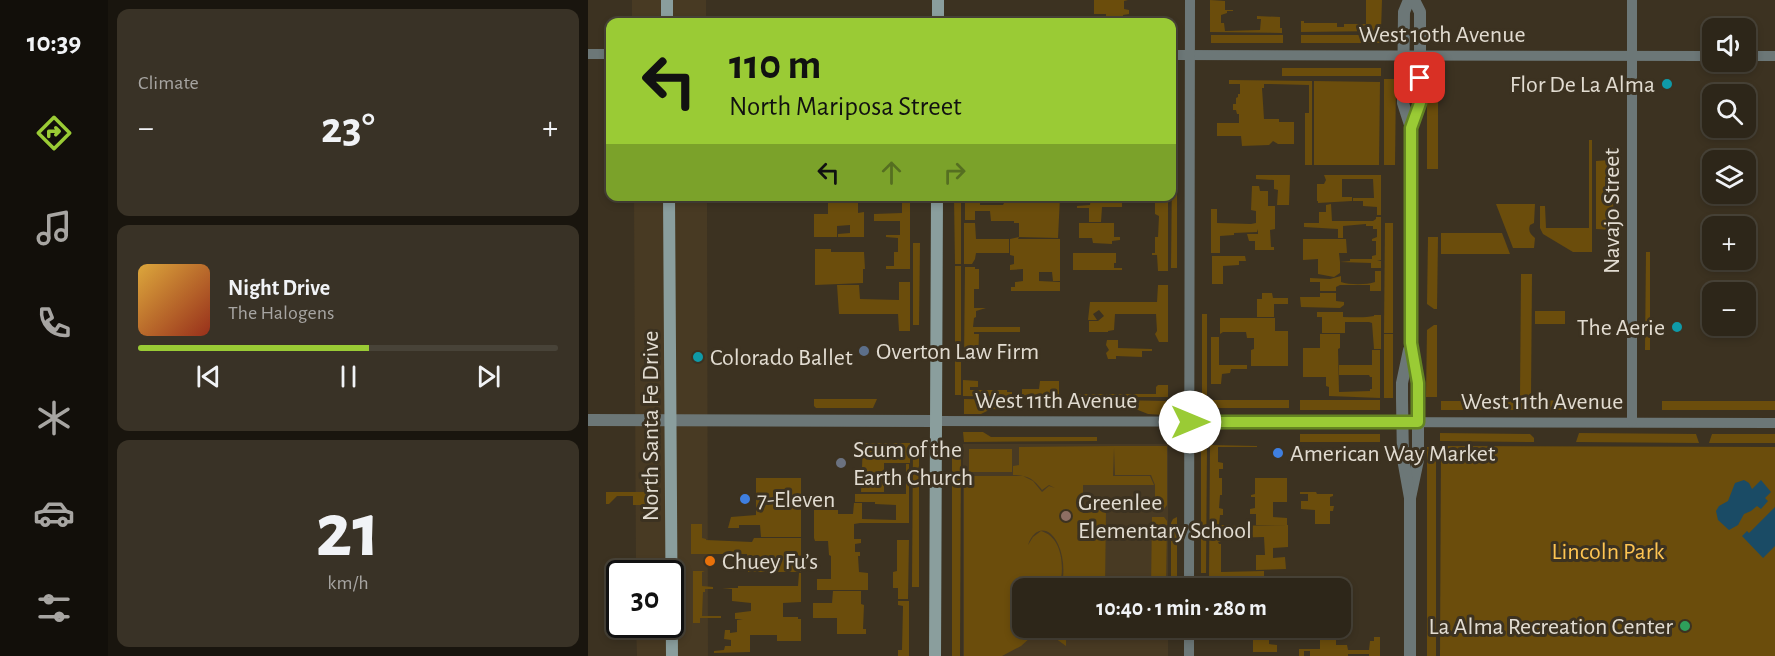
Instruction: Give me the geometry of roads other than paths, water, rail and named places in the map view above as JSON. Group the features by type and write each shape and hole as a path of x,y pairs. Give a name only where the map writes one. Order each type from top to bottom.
{"main road":[{"path":"667,0 667,18"},
{"path":"938,0 938,18"},
{"name":"North Santa Fe Drive","path":"669,201 672,656"},
{"path":"935,656 937,201"}],"street":[{"path":"1189,578 1190,0"},
{"path":"1410,498 1418,460 1418,383 1411,343 1411,128 1403,103 1404,12 1411,0 1420,12 1420,103 1411,128"},
{"name":"Navajo Street","path":"1632,0 1632,422"},
{"path":"588,54 606,54"},
{"name":"West 10th Avenue","path":"1176,55 1702,56"},
{"path":"1756,56 1775,56"},
{"path":"1410,656 1410,498 1403,459 1402,383 1411,343"},
{"name":"West 11th Avenue","path":"588,420 1775,423"},
{"path":"1189,638 1189,656"}],"water":[{"path":"1744,480 1752,489 1761,480 1771,492 1765,498 1768,501 1761,509 1757,506 1744,514 1738,525 1729,530 1718,520 1716,511 1719,506 1728,501 1735,483"},
{"path":"1775,507 1775,546 1763,558 1742,536 1747,531 1749,533"}],"place":[{"name":"Flor De La Alma","path":"1667,84"},
{"name":"The Aerie","path":"1677,327"},
{"name":"Overton Law Firm","path":"864,351"},
{"name":"Colorado Ballet","path":"698,357"},
{"name":"American Way Market","path":"1278,453"},
{"name":"Scum of the Earth Church","path":"841,463"},
{"name":"7-Eleven","path":"745,499"},
{"name":"Greenlee Elementary School","path":"1066,516"},
{"name":"Chuey Fu’s","path":"710,561"},
{"name":"La Alma Recreation Center","path":"1685,626"}],"park label":[{"name":"Lincoln Park","path":"1608,551"}]}
